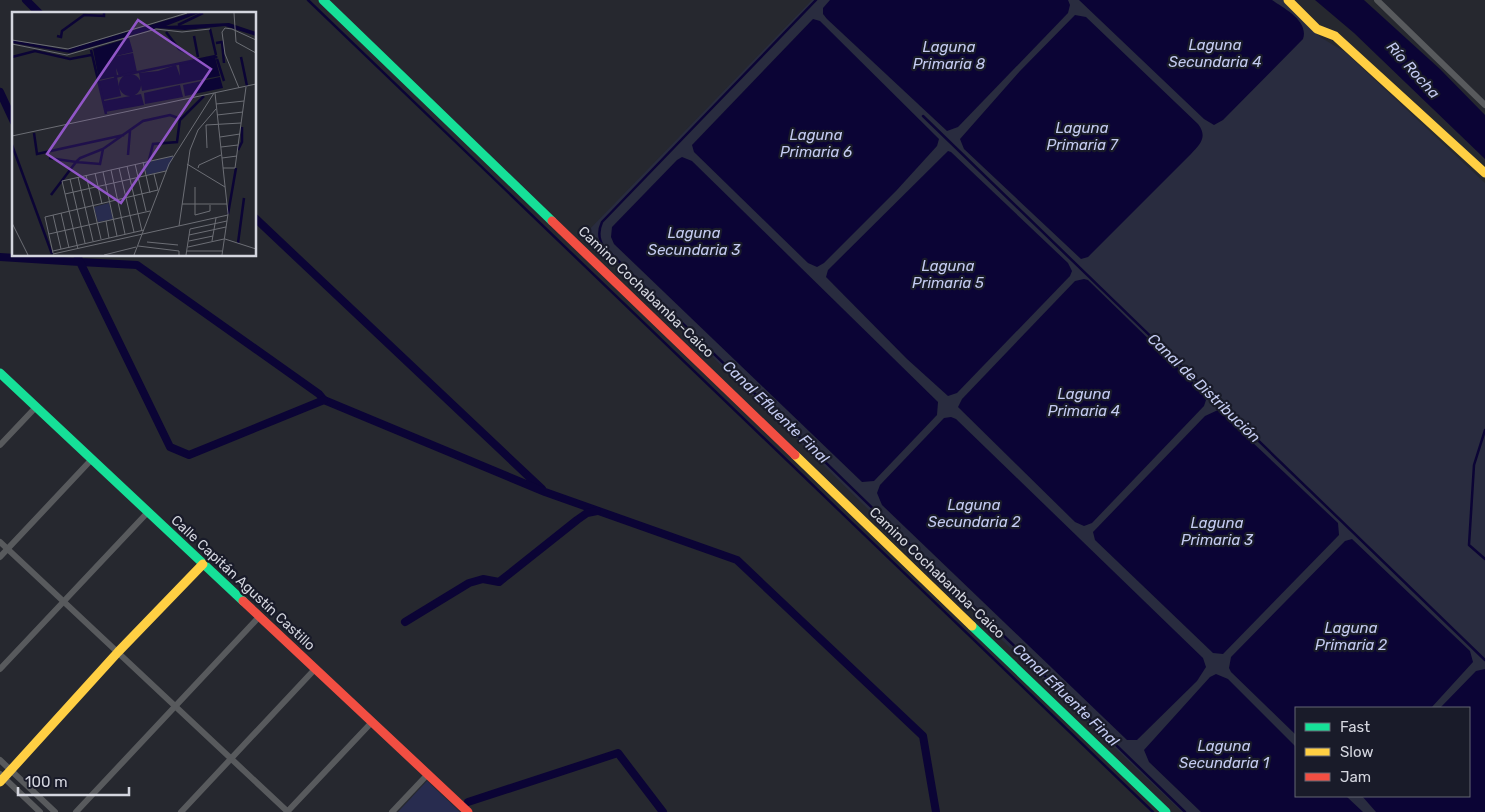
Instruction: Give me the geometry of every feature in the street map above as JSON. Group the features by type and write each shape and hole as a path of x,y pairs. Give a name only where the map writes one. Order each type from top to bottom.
{"street":[{"name":"Camino Cochabamba-Caico","path":"323,0 1166,812"},
{"path":"1288,0 1316,29 1335,36 1485,173"},
{"path":"1377,0 1485,105"},
{"name":"Calle Capitán Agustín Castillo","path":"0,374 468,812"},
{"path":"0,445 36,407"},
{"path":"0,557 92,459"},
{"path":"0,669 148,512"},
{"path":"0,542 287,812 372,722"},
{"path":"40,812 1,778 11,771 118,652 203,564"},
{"path":"76,812 259,616"},
{"path":"181,812 315,669"},
{"path":"0,760 55,812"},
{"path":"392,812 428,774"}],"shaded area":[{"path":"812,0 1283,0 1320,37 1345,52 1485,183 1485,812 1182,812 1002,640 586,233"},
{"path":"427,781 460,812 398,812"}],"water":[{"name":"Laguna Primaria 8","path":"830,0 1068,0 1070,5 1068,13 958,127 947,131 827,19 823,14 823,8"},
{"name":"Laguna Secundaria 4","path":"1079,0 1272,0 1295,16 1303,27 1304,33 1303,39 1223,120 1214,125 1204,119"},
{"name":"Río Rocha","path":"1315,0 1364,0 1440,69 1485,115 1485,159 1354,33"},
{"name":"Laguna Primaria 7","path":"1075,15 1086,17 1198,124 1203,137 1200,144 1191,154 1088,257 1081,259 964,149 960,139 1020,71"},
{"name":"Laguna Primaria 6","path":"813,19 820,21 939,139 937,146 896,191 824,263 817,267 808,263 694,152 692,145"},
{"name":"Laguna Primaria 5","path":"948,151 1068,263 1072,271 1070,276 957,393 948,396 907,359 826,277 828,270"},
{"name":"Laguna Secundaria 3","path":"682,157 692,161 938,402 937,415 874,481 862,482 614,244 611,237 612,227"},
{"name":"Laguna Primaria 4","path":"1088,280 1201,390 1206,400 1204,406 1092,523 1084,526 1075,522 958,407 962,399 1075,281"},
{"name":"Laguna Primaria 3","path":"1218,410 1338,523 1339,535 1223,654 1213,653 1095,540 1093,532 1205,416"},
{"name":"Laguna Secundaria 2","path":"951,417 956,419 1203,658 1206,667 1197,681 1137,740 1127,740 882,505 877,493 880,485 944,418"},
{"name":"Laguna Primaria 2","path":"1352,539 1470,651 1473,662 1432,707 1295,707 1295,734 1231,672 1229,668 1231,657 1345,541"},
{"path":"1485,669 1485,812 1376,812 1363,797 1470,797 1470,707 1441,707 1476,671"},
{"name":"Laguna Secundaria 1","path":"1216,674 1228,679 1295,746 1295,797 1347,797 1363,812 1201,812 1149,762 1144,750 1210,677"}],"waterway":[{"path":"26,0 38,12"},
{"path":"308,0 1153,812"},
{"name":"Canal Efluente Final","path":"816,0 602,222 599,234 601,243 1185,812"},
{"path":"0,92 12,118"},
{"name":"Canal de Distribución","path":"923,116 1485,660"},
{"path":"256,219 542,489"},
{"path":"77,256 80,262 137,265 319,394 324,400 545,492 737,560 923,736 936,812"},
{"path":"0,257 80,262 170,447 189,455 324,400"},
{"path":"1485,430 1474,465 1469,545 1485,559"},
{"path":"405,622 469,583 483,579 499,582 577,520 587,513 597,511"},
{"path":"468,802 618,753 663,812"}],"traffic: fast":[{"path":"323,0 552,221"},
{"path":"0,373 243,601"},
{"path":"972,626 1166,812"}],"traffic: slow":[{"path":"1288,0 1317,29 1335,36 1485,173"},
{"path":"795,455 972,626"},
{"path":"0,782 118,652 203,564"}],"traffic: jam":[{"path":"552,221 795,455"},
{"path":"243,601 468,812"}]}
